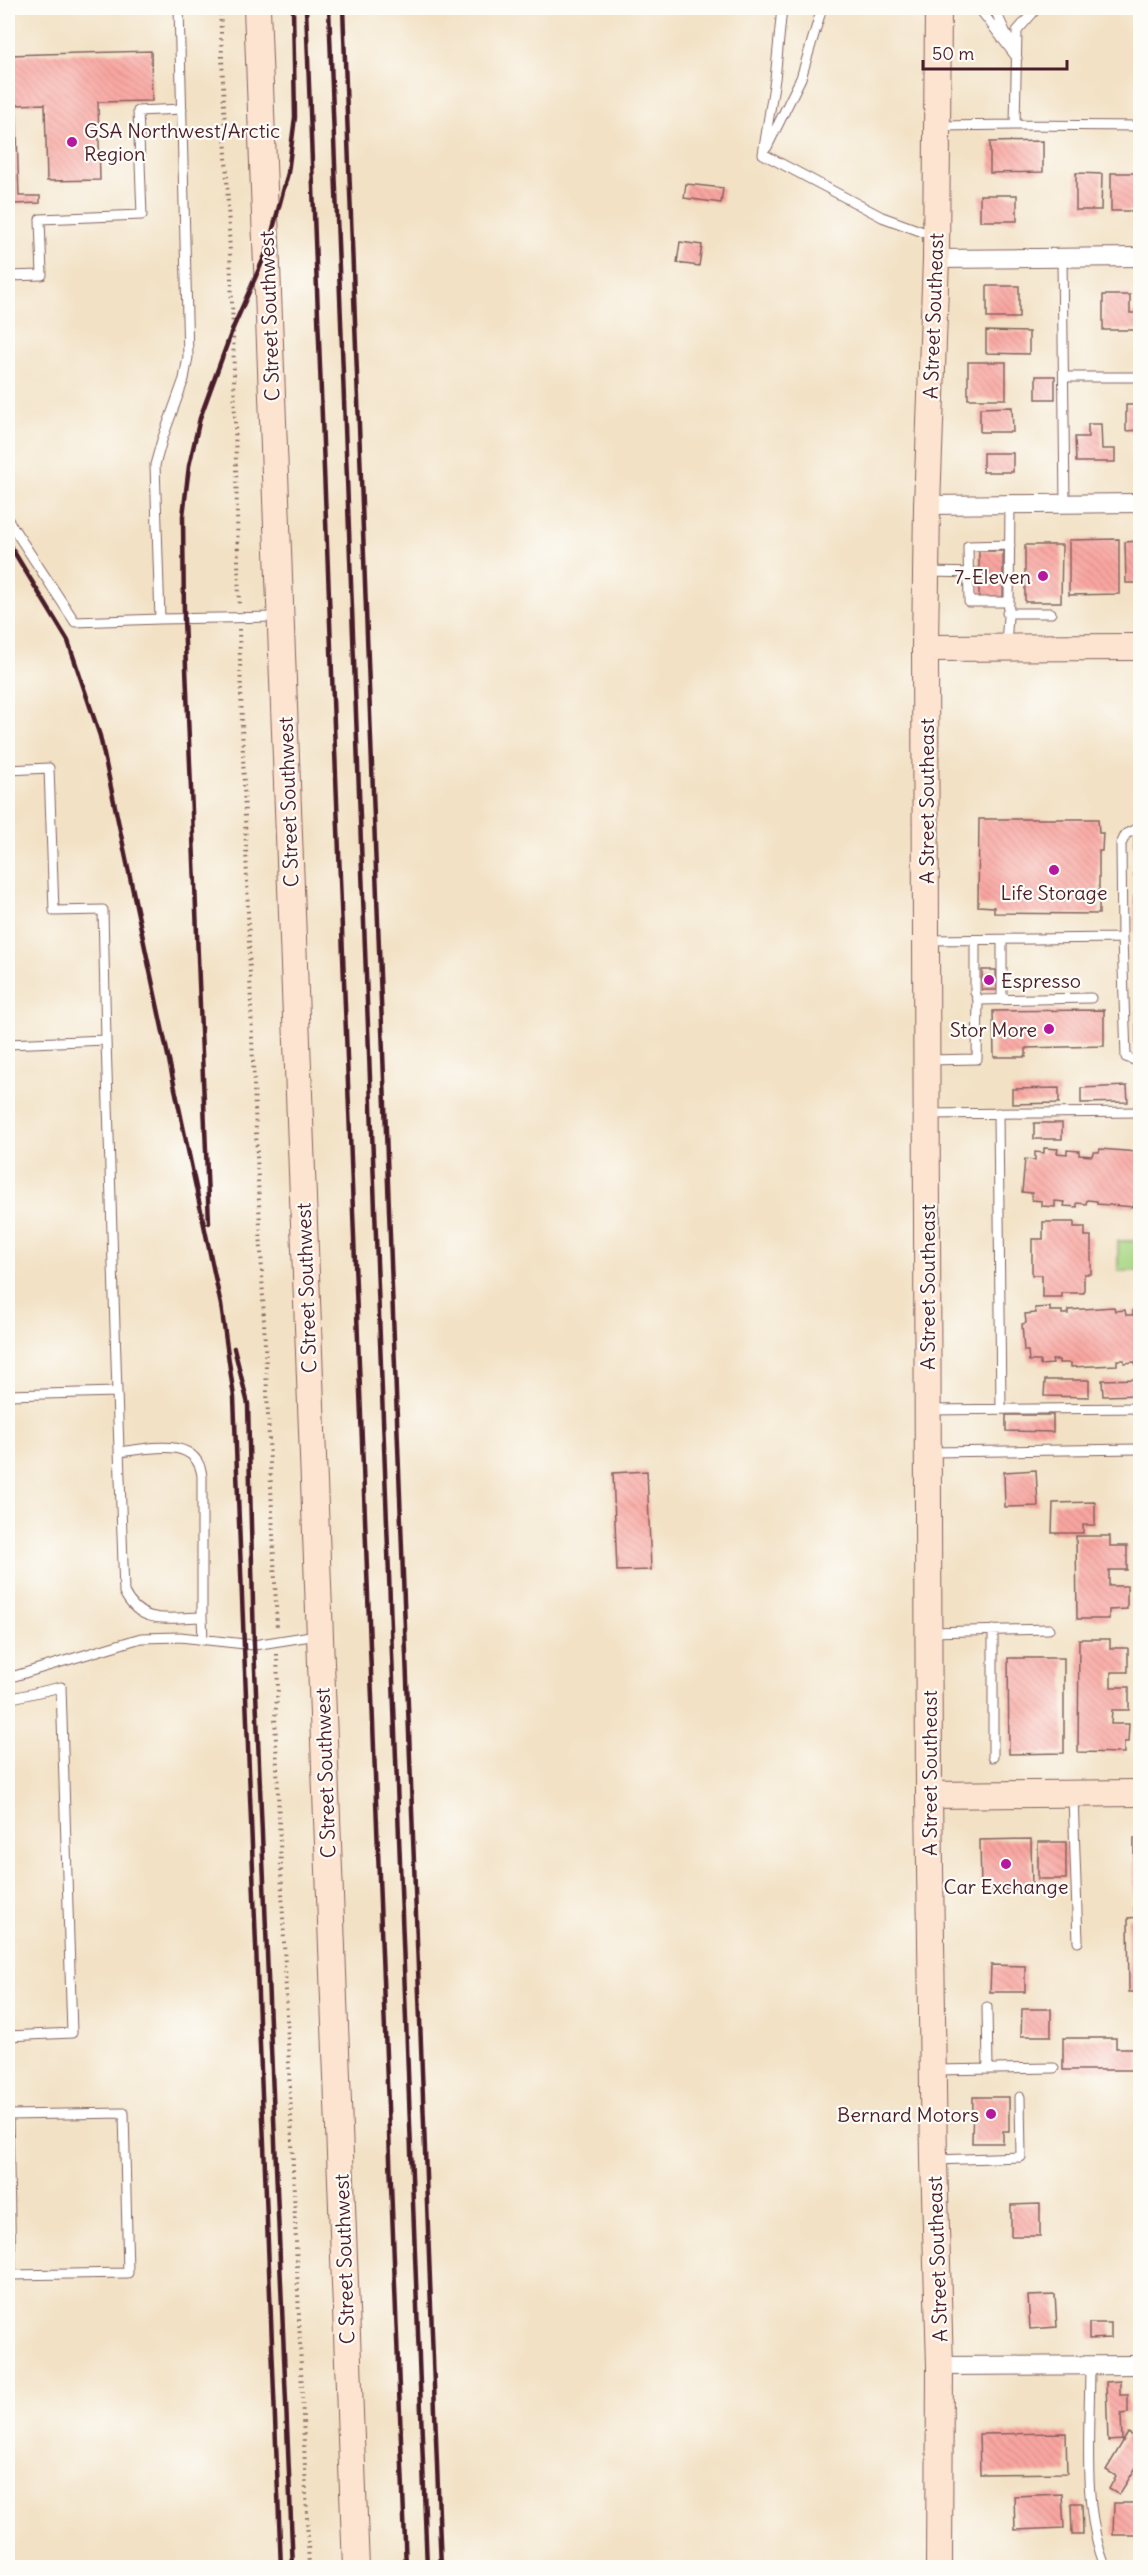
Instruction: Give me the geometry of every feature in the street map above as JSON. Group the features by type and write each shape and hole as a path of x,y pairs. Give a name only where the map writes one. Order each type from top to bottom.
{"main road":[{"name":"C Street Southwest","path":"257,8 356,2568"},
{"name":"A Street Southeast","path":"938,8 936,248 927,506 925,648 929,1795 934,2160 940,2366 939,2568"},
{"path":"925,648 1140,647"},
{"path":"929,1795 1140,1793"}],"street":[{"path":"936,248 1062,258 1140,257"},
{"path":"927,506 1140,503"},
{"path":"940,2366 1140,2365"}],"lane":[{"path":"160,619 155,465 184,379 188,357 179,8"},
{"path":"763,154 775,79 782,8"},
{"path":"763,154 801,78 822,8"},
{"path":"979,8 1017,58"},
{"path":"994,8 1017,58"},
{"path":"1015,125 1017,31 1037,8"},
{"path":"8,276 42,274 40,219 142,215 138,111 182,110"},
{"path":"937,126 1140,126"},
{"path":"763,154 936,248"},
{"path":"1062,258 1065,504"},
{"path":"1064,378 1140,377"},
{"path":"1006,647 1010,505"},
{"path":"8,520 75,622 281,617"},
{"path":"1009,602 969,602 974,572 968,546 1010,545"},
{"path":"926,572 974,572"},
{"path":"1007,613 1051,613"},
{"path":"8,770 49,768 54,911 103,910 124,1592 129,1603 148,1617 202,1617"},
{"path":"1140,828 1126,834 1121,844 1126,1057 1140,1062"},
{"path":"926,940 1122,939"},
{"path":"926,1060 977,1059 978,1000 975,992 975,940"},
{"path":"1002,940 1002,1000"},
{"path":"978,1000 1091,998"},
{"path":"8,1044 106,1040"},
{"path":"926,1114 1140,1112"},
{"path":"998,1113 1001,1409"},
{"path":"8,1395 117,1392"},
{"path":"927,1410 1140,1408"},
{"path":"119,1452 173,1447 190,1452 197,1458 202,1476 203,1640"},
{"path":"928,1452 1140,1449"},
{"path":"928,1632 1049,1629"},
{"path":"993,1630 993,1757"},
{"path":"8,1678 141,1638 203,1640 254,1645 320,1634"},
{"path":"8,1699 61,1687 72,2033 8,2036"},
{"path":"1073,1793 1078,1942"},
{"path":"987,2007 988,2069"},
{"path":"933,2070 1054,2068"},
{"path":"934,2160 1021,2157 1020,2097"},
{"path":"124,2113 129,2274 10,2275 8,2134 8,2115 124,2113"},
{"path":"1090,2365 1090,2501 1098,2547 1107,2568"}],"path":[{"path":"220,8 232,318 239,595"},
{"path":"240,639 251,1027 275,1603"},
{"path":"278,1674 275,1717 309,2568"}],"green space":[{"path":"1118,1241 1140,1241 1140,1271 1118,1271"}],"building":[{"name":"GSA Northwest/Arctic Region","path":"151,51 152,101 98,102 100,180 47,181 45,104 16,105 19,196 40,196 40,203 14,204 15,243 8,243 8,55"},
{"path":"1043,141 1043,172 990,173 990,142"},
{"path":"1076,173 1102,174 1101,210 1076,210"},
{"path":"1111,173 1137,173 1136,211 1111,211"},
{"path":"686,184 723,188 721,203 684,198"},
{"path":"980,195 1017,195 1017,221 980,221"},
{"path":"680,242 702,245 699,266 677,263"},
{"path":"987,286 1019,286 1019,318 987,318"},
{"path":"1103,295 1130,295 1130,313 1140,313 1140,330 1103,330"},
{"path":"986,331 1029,332 1029,354 986,353"},
{"path":"968,362 1006,362 1006,399 968,399"},
{"path":"1036,376 1055,376 1055,399 1036,399"},
{"path":"1126,405 1140,405 1140,430 1126,431"},
{"path":"1012,407 1013,432 980,432 980,408"},
{"path":"1088,424 1101,424 1102,449 1115,449 1115,462 1076,462 1075,437 1088,437"},
{"path":"983,453 1013,453 1013,472 983,472"},
{"path":"1119,539 1119,594 1069,595 1069,540"},
{"path":"1140,541 1140,583 1126,583 1125,542"},
{"path":"1025,545 1062,545 1061,602 1025,602"},
{"path":"979,551 1003,551 1003,597 979,598"},
{"path":"979,819 1098,819 1099,833 1103,833 1102,851 1099,851 1099,914 994,913 994,907 978,906"},
{"path":"1134,839 1140,839 1140,876 1134,876"},
{"path":"1134,896 1140,896 1140,934 1135,934"},
{"path":"1140,953 1140,991 1136,991 1135,954"},
{"name":"Espresso","path":"982,970 996,970 997,990 982,990"},
{"name":"Stor More","path":"1104,1010 1104,1046 1026,1048 1026,1057 994,1057 993,1011"},
{"path":"1136,1010 1140,1010 1140,1048 1136,1048"},
{"path":"1127,1086 1128,1102 1081,1103 1081,1088"},
{"path":"1059,1088 1059,1103 1012,1104 1012,1089"},
{"path":"1034,1123 1062,1123 1062,1139 1034,1139"},
{"path":"1044,1148 1058,1149 1057,1153 1067,1154 1067,1150 1079,1151 1079,1155 1092,1156 1093,1152 1099,1152 1100,1149 1138,1152 1140,1155 1140,1204 1134,1203 1134,1207 1097,1204 1097,1201 1087,1200 1086,1204 1077,1203 1077,1207 1064,1206 1065,1202 1055,1201 1055,1207 1042,1206 1042,1201 1032,1200 1032,1193 1022,1192 1025,1159 1035,1160 1035,1152 1044,1153"},
{"path":"1043,1222 1074,1222 1074,1227 1085,1227 1085,1236 1091,1236 1091,1274 1084,1274 1084,1293 1062,1293 1062,1297 1042,1297 1042,1275 1032,1275 1032,1239 1043,1239"},
{"path":"1050,1307 1050,1311 1062,1311 1062,1314 1068,1314 1068,1310 1114,1307 1115,1311 1125,1310 1126,1315 1133,1315 1133,1310 1140,1310 1140,1366 1136,1366 1135,1362 1124,1363 1124,1360 1117,1360 1117,1365 1071,1367 1071,1363 1059,1363 1059,1360 1052,1360 1053,1364 1040,1365 1040,1361 1029,1361 1028,1351 1024,1351 1022,1324 1026,1323 1025,1314 1036,1313 1035,1308"},
{"path":"1140,1379 1140,1395 1103,1396 1102,1380"},
{"path":"1045,1380 1089,1380 1089,1397 1044,1396"},
{"path":"1006,1415 1053,1415 1053,1432 1006,1431"},
{"path":"1036,1470 1038,1506 1005,1507 1004,1472"},
{"path":"647,1471 651,1570 617,1571 613,1473"},
{"path":"1095,1502 1095,1525 1083,1525 1083,1533 1052,1533 1053,1503"},
{"path":"1076,1536 1110,1536 1110,1546 1127,1546 1127,1570 1109,1570 1109,1586 1127,1586 1127,1609 1109,1610 1109,1619 1077,1619"},
{"path":"1079,1639 1110,1639 1110,1648 1128,1648 1128,1672 1111,1672 1111,1687 1129,1687 1129,1710 1112,1710 1111,1724 1129,1724 1128,1742 1124,1742 1124,1753 1078,1752"},
{"path":"1008,1658 1064,1658 1064,1753 1009,1754"},
{"path":"1134,1838 1140,1838 1140,1911 1134,1911"},
{"name":"Car Exchange","path":"1031,1839 1032,1889 981,1889 980,1840"},
{"path":"1038,1842 1066,1842 1066,1879 1038,1879"},
{"path":"1140,1917 1140,1992 1129,1992 1128,1918"},
{"path":"991,1965 1025,1966 1025,1992 990,1992"},
{"path":"1022,2009 1051,2009 1051,2036 1021,2036"},
{"path":"1063,2038 1116,2038 1116,2048 1139,2048 1139,2070 1063,2070"},
{"name":"Bernard Motors","path":"973,2097 1009,2097 1009,2131 1003,2131 1003,2143 972,2143"},
{"path":"1040,2204 1040,2236 1011,2236 1011,2205"},
{"path":"1055,2295 1057,2327 1030,2329 1028,2296"},
{"path":"1089,2323 1111,2323 1111,2338 1089,2339"},
{"path":"1120,2381 1120,2395 1128,2395 1128,2413 1121,2414 1122,2440 1108,2441 1106,2382"},
{"path":"1066,2433 1067,2473 980,2474 979,2434"},
{"path":"1128,2433 1140,2440 1140,2461 1119,2495 1109,2489 1116,2476 1106,2470"},
{"path":"1062,2494 1064,2528 1015,2530 1014,2496"},
{"path":"1071,2503 1082,2503 1083,2534 1072,2534"},
{"path":"1114,2503 1140,2503 1140,2535 1113,2535"}],"railway":[{"path":"209,1223 184,619 183,516 189,466 200,418 233,328 267,251 288,173 295,117 293,8"},
{"path":"306,8 406,2568"},
{"path":"329,8 427,2568"},
{"path":"343,8 441,2568"},
{"path":"8,542 68,641 100,736 221,1305 234,1397 281,2568"},
{"path":"234,1348 248,1404 254,1645 293,2568"}],"place":[{"name":"GSA Northwest/Arctic Region","path":"72,142"},
{"name":"7-Eleven","path":"1043,576"},
{"name":"Life Storage","path":"1054,870"},
{"name":"Espresso","path":"989,980"},
{"name":"Stor More","path":"1049,1029"},
{"name":"Car Exchange","path":"1006,1864"},
{"name":"Bernard Motors","path":"991,2114"}]}
